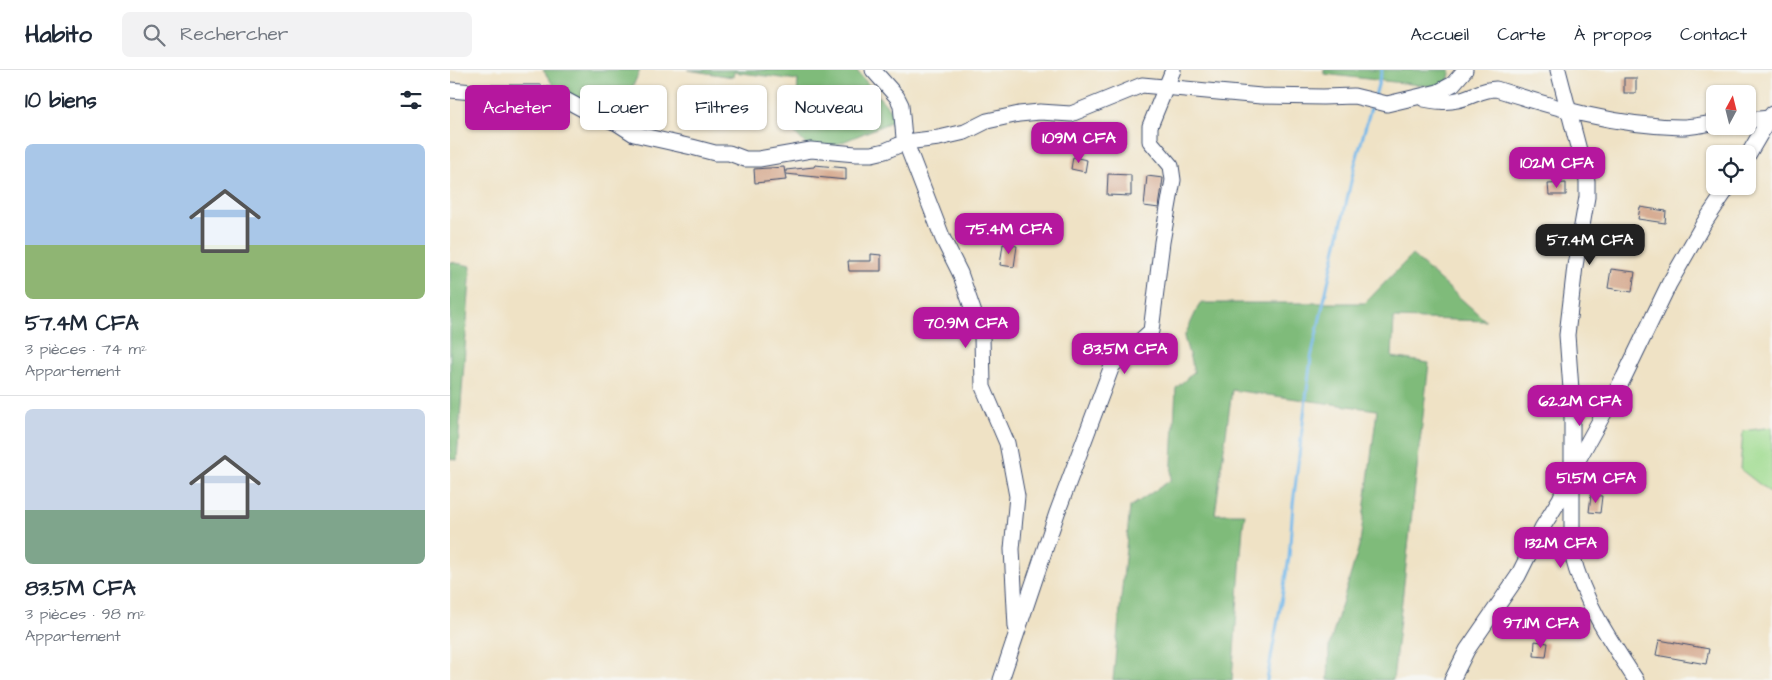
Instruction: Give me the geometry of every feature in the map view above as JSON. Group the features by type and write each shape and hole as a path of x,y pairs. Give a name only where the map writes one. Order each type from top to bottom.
{"street":[{"path":"873,70 897,97 901,105 906,142 942,239 960,273 982,336 983,386 1007,444 1017,496 1012,549 1013,595 1017,634"},
{"path":"1001,680 1057,513 1112,366 1151,331 1162,242 1173,180 1171,166 1150,142 1150,126 1173,70"},
{"path":"450,90 485,93 540,93 562,98 588,112 617,123 634,134 715,153 729,153 745,159 759,159 811,150 856,154 885,152 906,142 939,138 964,132 987,121 1019,114 1040,112 1071,114 1142,85 1261,96 1354,96 1387,104 1438,92 1453,84 1465,70"},
{"path":"1558,70 1587,182 1587,197 1575,266 1567,335 1572,403 1572,546 1578,576 1593,610 1617,653 1636,680"},
{"path":"1418,98 1440,102 1458,100 1486,89 1496,89 1569,111 1626,123 1682,127 1706,124"},
{"path":"1756,119 1771,116"},
{"path":"1754,145 1771,116"},
{"path":"1452,680 1467,650 1518,576 1542,528 1560,499 1573,469 1624,377 1669,284 1704,223 1723,195"}],"green space":[{"path":"543,70 640,70 633,85 580,85 580,106 570,102 570,85 553,85"},
{"path":"688,70 856,70 869,85 798,85 798,80 734,72 733,77"},
{"path":"1324,70 1451,70 1446,88 1324,74"},
{"path":"881,99 898,119 881,126"},
{"path":"795,130 872,130 821,151 811,150 795,133"},
{"path":"1412,255 1486,321 1394,318 1392,357 1429,363 1393,680 1328,680 1329,647 1360,543 1377,410 1232,390 1215,514 1245,514 1232,680 1113,680 1130,507 1171,480 1176,388 1194,372 1184,337 1200,303 1365,303"},
{"path":"450,262 471,266 457,460 450,459"},
{"path":"1772,427 1772,494 1740,469 1743,431"}],"building":[{"path":"1624,78 1636,78 1636,93 1624,93"},
{"path":"1073,157 1087,160 1085,172 1071,169"},
{"path":"815,165 846,168 846,180 786,174 786,170 814,167"},
{"path":"784,167 786,180 755,183 754,169"},
{"path":"1108,174 1131,175 1131,196 1107,195"},
{"path":"1147,176 1163,178 1159,208 1144,206"},
{"path":"1566,183 1566,195 1549,195 1548,184"},
{"path":"1640,207 1666,211 1665,223 1638,219"},
{"path":"1003,244 1017,246 1014,267 1000,265"},
{"path":"871,254 881,255 881,271 849,271 848,261 871,261"},
{"path":"1611,269 1635,272 1632,292 1608,288"},
{"path":"1591,495 1602,496 1600,513 1589,512"},
{"path":"1659,640 1709,649 1706,664 1656,655"},
{"path":"1535,641 1548,643 1546,657 1534,656"}],"waterway":[{"path":"1375,96 1382,70"},
{"path":"1267,680 1289,558 1293,504 1311,358 1355,164 1372,104"}]}
